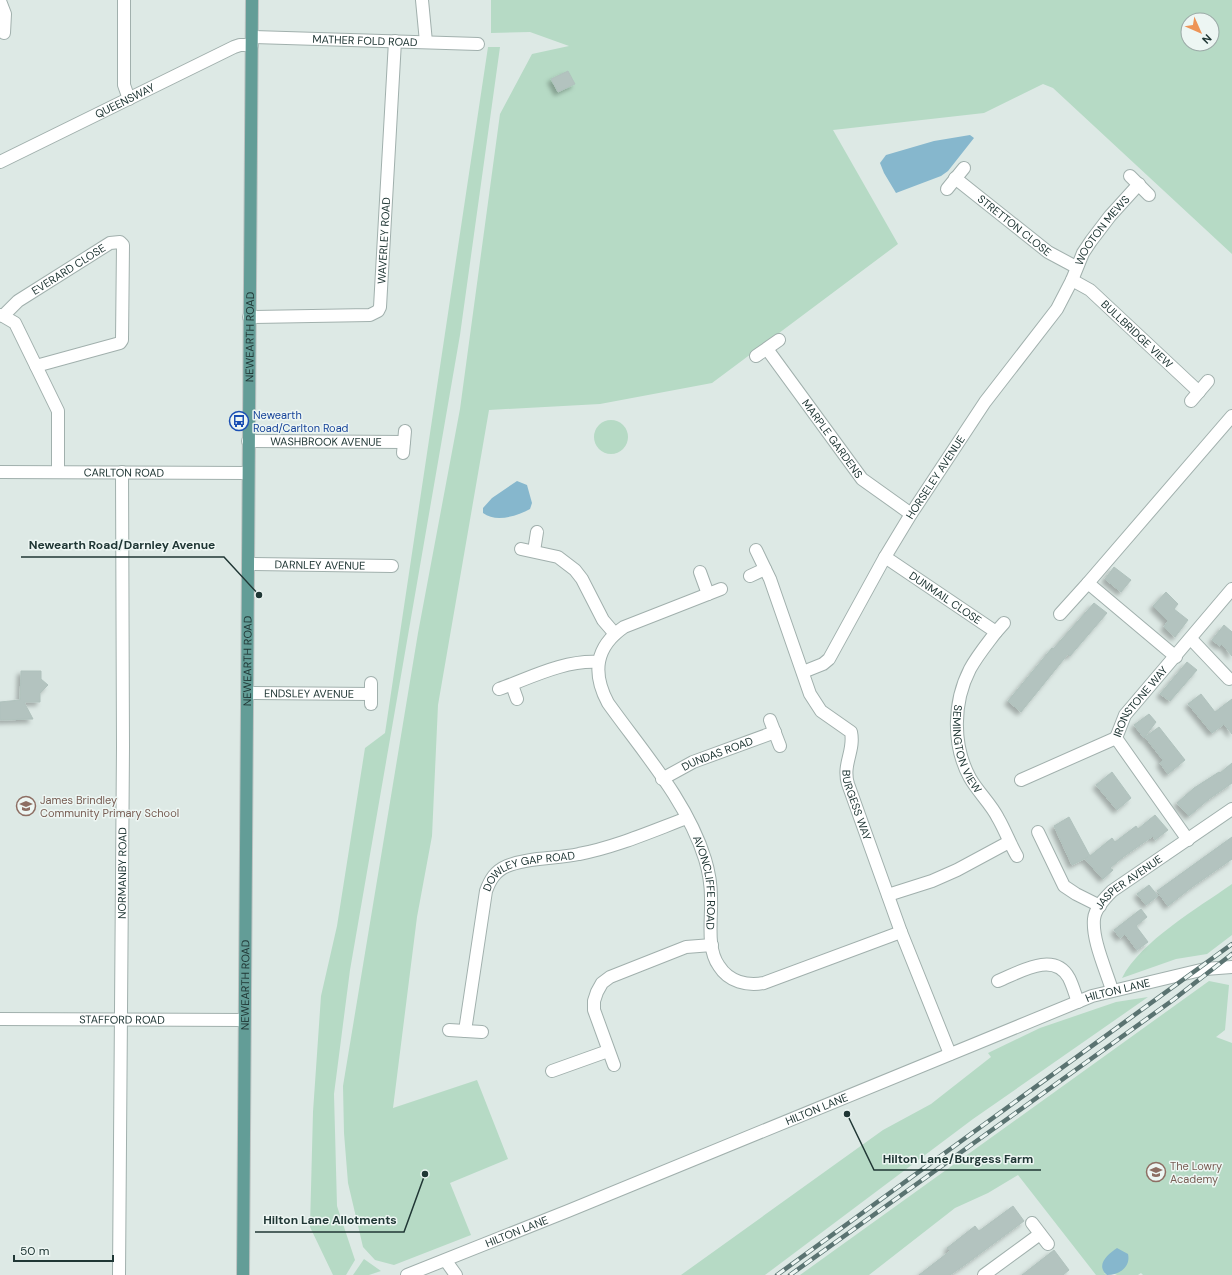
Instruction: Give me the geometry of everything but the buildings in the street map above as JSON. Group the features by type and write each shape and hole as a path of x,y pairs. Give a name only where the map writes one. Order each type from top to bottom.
{"main road":[{"name":"NEWEARTH ROAD","path":"243,1275 252,0"}],"street":[{"path":"0,0 5,14 6,36"},
{"path":"124,0 124,85 129,99"},
{"path":"422,0 426,42"},
{"name":"QUEENSWAY","path":"0,162 234,47 252,41"},
{"name":"MATHER FOLD ROAD","path":"252,41 394,41 478,44"},
{"name":"WAVERLEY ROAD","path":"249,317 370,315 378,311 380,307 394,41"},
{"path":"946,189 964,168"},
{"name":"WOOTON MEWS","path":"1130,176 1150,195"},
{"name":"STRETTON CLOSE","path":"955,178 1048,252 1076,267"},
{"name":"WOOTON MEWS","path":"1072,280 1076,267 1091,241 1110,216 1139,184"},
{"name":"EVERARD CLOSE","path":"36,366 120,343 122,340 123,246 120,242 110,243 18,301 2,315 15,323 58,412 58,472"},
{"name":"BULLBRIDGE VIEW","path":"1072,280 1090,290 1199,392"},
{"name":"HORSELEY AVENUE","path":"803,672 823,664 829,659 885,557 911,514 986,402 1057,309 1072,280"},
{"path":"756,356 779,340"},
{"name":"MARPLE GARDENS","path":"767,349 862,480 911,514"},
{"path":"1191,402 1208,381"},
{"path":"1060,614 1232,416"},
{"name":"WASHBROOK AVENUE","path":"248,441 404,442"},
{"name":"CARLTON ROAD","path":"0,472 248,473"},
{"name":"NORMANBY ROAD","path":"119,1275 123,715 122,472"},
{"path":"534,551 537,532"},
{"path":"522,549 558,557 575,570 582,579 603,620 615,634 631,624 721,588"},
{"name":"BURGESS WAY","path":"756,550 765,569 810,694 818,707 851,732 852,744 846,769 846,776 901,932 950,1054"},
{"name":"DUNMAIL CLOSE","path":"885,557 1000,627"},
{"name":"DARNLEY AVENUE","path":"248,564 392,566"},
{"path":"750,576 765,569"},
{"path":"700,572 708,594"},
{"path":"1088,583 1176,657"},
{"name":"IRONSTONE WAY","path":"1188,840 1116,738 1125,715 1232,590"},
{"name":"SEMINGTON VIEW","path":"1000,627 970,669 962,688 957,724 958,743 963,762 979,792 998,817 1017,856"},
{"name":"AVONCLIFFE ROAD","path":"615,634 605,646 598,662 598,677 602,691 608,703 662,779 687,818 699,844 710,878 712,945 714,958 718,966 728,976 745,984 754,985 764,983 901,932"},
{"path":"1191,639 1229,678"},
{"path":"499,689 572,664 586,661 598,662"},
{"path":"512,685 517,699"},
{"name":"ENDSLEY AVENUE","path":"247,693 371,694"},
{"path":"770,720 780,746"},
{"name":"DUNDAS ROAD","path":"662,779 693,762 775,732"},
{"path":"1021,780 1116,738"},
{"name":"JASPER AVENUE","path":"1112,990 1097,942 1094,918 1100,906 1112,891 1232,809"},
{"name":"DOWLEY GAP ROAD","path":"465,1031 486,891 490,881 496,873 506,867 519,863 580,854 602,848 687,818"},
{"path":"1038,832 1064,886 1100,906"},
{"path":"888,895 932,881 958,870 1010,842"},
{"path":"614,1065 594,1010 594,1000 602,983 619,972 686,947 712,945"},
{"path":"998,981 1037,965 1048,964 1061,970 1068,977 1078,1002"},
{"name":"HILTON LANE","path":"407,1275 446,1261 1078,1002 1112,990 1205,969 1232,967"},
{"name":"STAFFORD ROAD","path":"0,1019 244,1020"},
{"path":"449,1030 482,1032"},
{"path":"552,1072 608,1051"},
{"path":"1032,1223 1048,1244"},
{"path":"984,1275 1040,1234"},
{"path":"446,1261 456,1275"}],"green space":[{"path":"491,0 1232,0 1232,254 1053,88 1043,84 984,113 833,130 898,244 712,383 600,404 489,410 438,705 432,836 417,917 393,1108 477,1080 508,1159 450,1183 471,1235 394,1265 375,1260 363,1247 348,1183 344,1133 343,1086 418,633 460,409 500,114 532,54 569,46 530,32 491,33"},
{"path":"488,47 500,47 460,335 350,970 334,1094 337,1206 355,1260 346,1275 333,1275 310,1227 313,1112 321,996 337,926 365,748 385,733"},
{"path":"614,420 623,425 627,430 627,444 623,449 618,453 608,454 604,453 595,444 594,434 595,430 604,421"},
{"path":"1232,884 1232,935 1207,954 1176,959 1122,978 1142,951 1156,938"},
{"path":"1209,981 1229,985 1225,1030 1216,1037 1232,1043 1232,1275 1143,1275 1141,1273 1138,1275 1115,1275 1117,1274 1104,1273 1107,1275 1096,1275 1018,1175 988,1193 955,1208 869,1275 800,1275"},
{"path":"1148,997 973,1119 765,1275 681,1275 883,1130 931,1104 991,1057 988,1053 1040,1028 1116,1002"},
{"path":"364,1259 381,1271 369,1275 353,1275"}],"water":[{"path":"970,135 974,138 948,171 941,176 896,193 880,163 886,155 934,141"},
{"path":"517,481 527,485 532,503 530,509 513,516 500,518 494,518 483,513 483,508 492,498"},
{"path":"1117,1248 1128,1254 1128,1263 1120,1272 1107,1275 1102,1267 1104,1260"}],"railway":[{"path":"777,1275 1232,944"},
{"path":"790,1275 1173,1000 1232,954"}],"place":[{"name":"Newearth Road/Carlton Road","path":"239,421"},
{"name":"Newearth Road/Darnley Avenue","path":"259,595"},
{"name":"James Brindley Community Primary School","path":"26,806"},
{"name":"Hilton Lane/Burgess Farm","path":"847,1114"},
{"name":"The Lowry Academy","path":"1156,1172"},
{"name":"Hilton Lane Allotments","path":"425,1174"}]}
